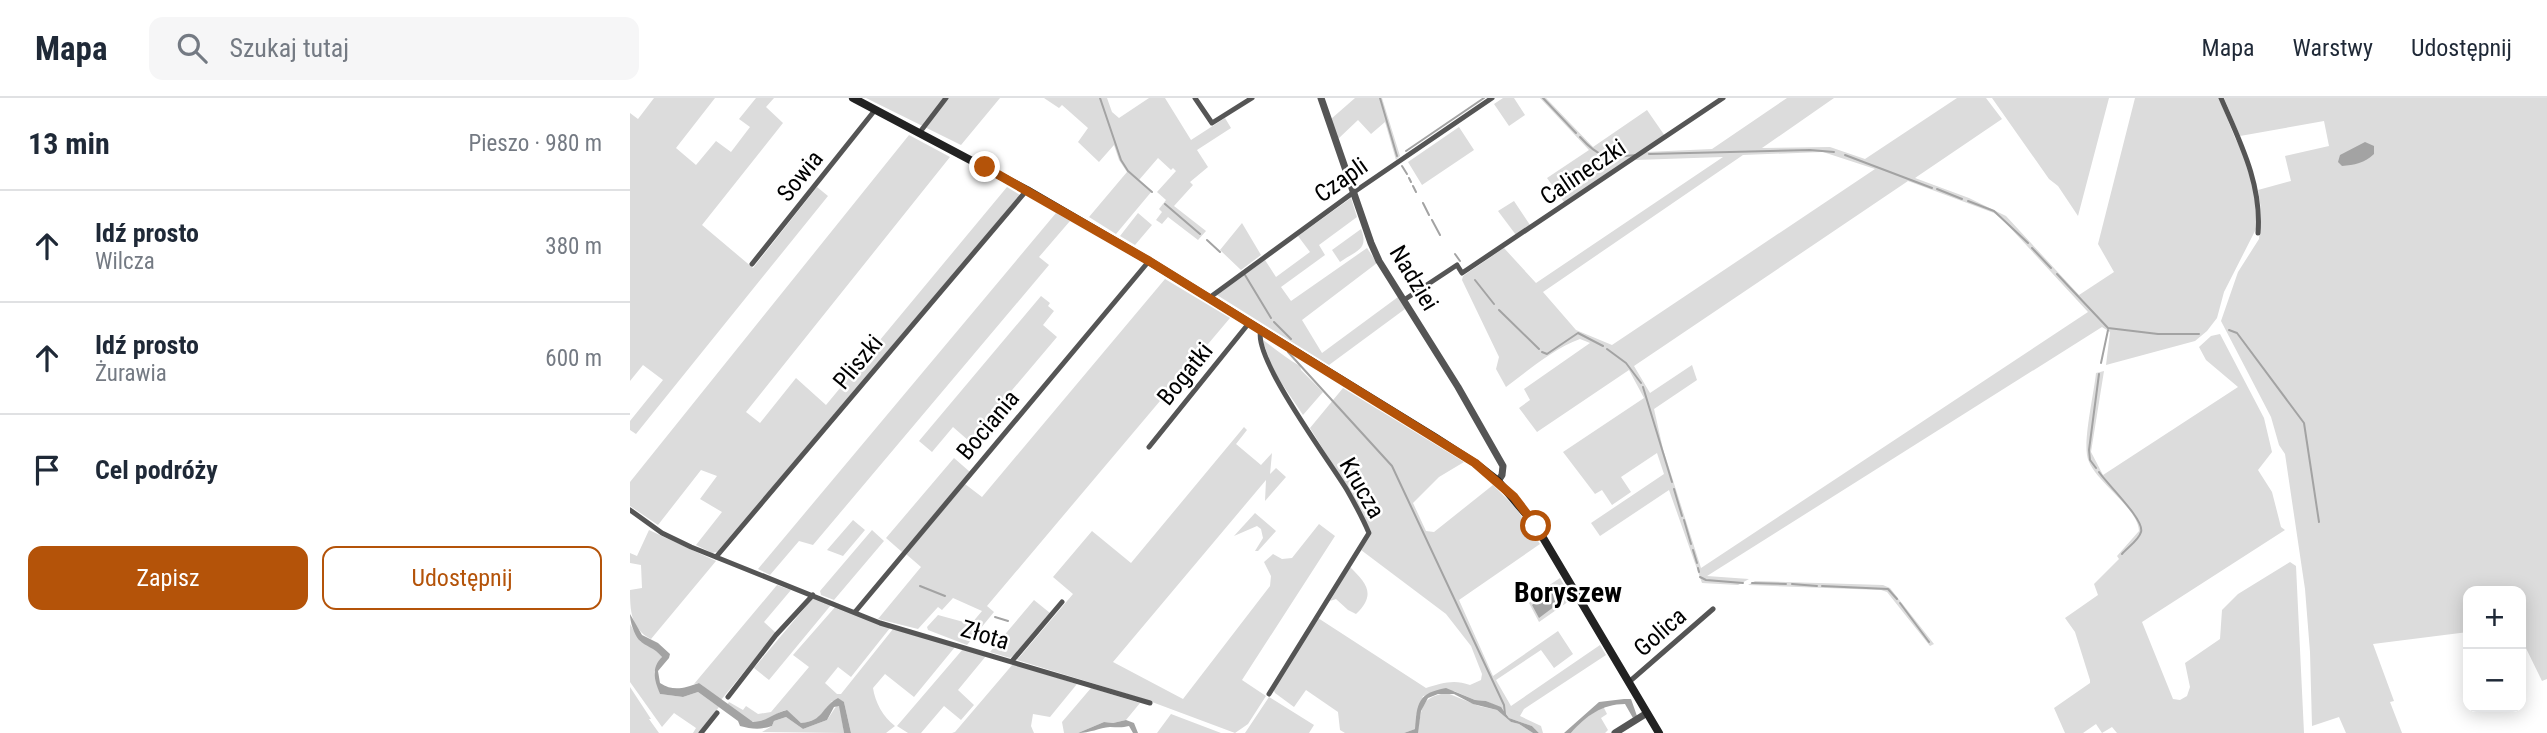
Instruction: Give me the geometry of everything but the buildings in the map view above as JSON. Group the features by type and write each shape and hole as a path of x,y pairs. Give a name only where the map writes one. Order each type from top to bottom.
{"main road":[{"path":"853,98 1027,190 1212,297 1249,323 1475,463 1498,481 1536,526 1629,682 1640,717 1659,733"}],"street":[{"path":"920,132 946,98"},
{"path":"1195,98 1212,123 1252,98"},
{"name":"Nadziei","path":"1321,98 1371,243 1502,465 1503,472 1498,481"},
{"name":"Czapli","path":"1212,297 1353,192 1492,98"},
{"name":"Calineczki","path":"1404,300 1457,265 1462,273 1723,98"},
{"path":"2221,98 2254,179 2258,201 2258,233"},
{"name":"Sowia","path":"752,264 875,110"},
{"name":"Pliszki","path":"716,557 1027,190"},
{"name":"Bociania","path":"855,612 1149,261"},
{"name":"Bogatki","path":"1149,447 1249,323"},
{"name":"Krucza","path":"1261,330 1259,337 1272,371 1346,489 1369,533 1269,694"},
{"name":"Złota","path":"630,510 662,533 880,623 1150,703"},
{"path":"728,697 776,635 813,595"},
{"path":"1012,662 1062,602"},
{"name":"Golica","path":"1629,682 1713,609"},
{"path":"701,733 717,713"},
{"path":"1615,733 1640,717"}],"shaded area":[{"path":"654,98 715,98 676,148 696,165 716,141 731,152 750,127 739,119 756,98 774,98 766,107 783,123 702,225 753,268 817,187 828,196 636,434 630,430 630,421 663,380 643,365 630,381 630,113 638,119"},
{"path":"866,98 1000,98 961,145"},
{"path":"1044,98 1107,98 1112,112 1119,118 1149,98 1165,98 1191,140 1225,118 1231,128 1197,150 1208,167 1190,182 1193,185 1174,206 1206,231 1198,240 1168,217 1162,224 1156,220 1162,212 1159,209 1166,200 1157,192 1176,171 1173,168 1171,170 1158,158 1139,180 1152,191 1116,234 1089,217 1127,172 1114,145 1099,162 1078,142 1088,128 1062,105 1059,108"},
{"path":"1355,98 1382,98 1400,156 1396,160 1385,122 1371,134 1358,120 1338,139 1331,119"},
{"path":"1503,98 1514,98 1525,115 1509,126 1494,104"},
{"path":"1540,98 1546,98 1593,147 1647,110 1665,136 1564,202 1547,178 1589,150"},
{"path":"1787,98 1834,98 1762,148 1830,147 1865,159 1957,98 1986,98 2002,119 1915,178 1969,198 2006,216 2079,295 2114,272 2098,244 2135,98 2219,98 2249,164 2255,192 2256,229 2224,292 2217,318 2195,341 2106,365 2110,332 2102,327 1707,576 1749,579 1738,585 1702,583 1669,490 1600,536 1591,523 1664,474 1657,453 1621,477 1631,492 1612,505 1602,490 1595,494 1563,452 1644,398 1629,370 1537,432 1519,408 1530,400 1524,389 1590,343 1580,339 1560,348 1506,387 1496,369 1499,357 1462,280 1463,276 1504,248 1536,283 1723,157 1635,160 1646,152 1712,149","holes":["1823,152 1875,169 1612,345 1576,330 1543,292 1743,155","1908,181 1994,213 2088,312 1701,568 1663,449 1654,409 1697,380 1692,365 1650,393 1634,366"]},
{"path":"1992,98 2109,98 2078,216 2058,186 2049,179"},
{"path":"2224,98 2547,98 2547,679 2542,681 2526,648 2526,586 2463,586 2463,633 2373,644 2394,701 2390,702 2402,733 2346,733 2339,717 2312,726 2305,589 2285,454 2279,445 2271,417 2221,321 2238,272 2259,239 2261,209 2258,190 2291,181 2285,156 2329,146 2324,121 2240,136"},
{"path":"1459,127 1474,150 1422,185 1408,162"},
{"path":"909,135 950,157 746,412 760,423 796,378 826,405 1007,187 1020,195 717,552 712,553 696,545 722,512 700,499 717,476 701,470 658,525 630,506 630,482"},
{"path":"2365,142 2374,146 2374,154 2371,157 2351,165 2342,166 2338,162 2340,155"},
{"path":"1351,198 1357,217 1319,245 1325,255 1281,287 1291,301 1367,248 1377,263 1302,320 1322,353 1398,297 1405,309 1329,365 1217,295 1265,260 1276,277 1310,252 1298,236"},
{"path":"1514,201 1530,225 1516,235 1498,211"},
{"path":"1056,213 1070,221 1039,257 1049,265 813,545 799,541 770,575 758,569"},
{"path":"1138,213 1152,225 1135,245 1120,236"},
{"path":"1242,223 1261,255 1241,270 1220,250"},
{"path":"1361,229 1362,246 1340,262 1332,250"},
{"path":"1165,279 1230,318 987,606 994,612 967,645 928,630 927,627 938,615 971,624 982,611 953,598 942,610 938,607 918,629 878,619 921,567 906,554 965,484 982,497"},
{"path":"1041,296 1050,303 1048,306 1054,311 1043,325 1057,337 969,441 953,427 932,452 919,441"},
{"path":"2220,334 2264,418 2272,452 2258,470 2272,492 2281,527 2285,530 2142,622 2173,699 2180,700 2187,696 2190,687 2185,663 2220,639 2222,610 2238,594 2290,562 2296,566 2304,733 2117,733 2112,727 2102,733 2096,724 2083,733 2065,733 2054,708 2090,683 2090,680 2075,632 2065,618 2098,595 2094,584 2119,559 2117,556 2139,531 2131,512 2096,473 2087,455 2088,426 2096,373 2104,371 2091,452 2103,475 2238,387 2206,360 2199,347 2211,336"},
{"path":"1262,339 1300,366 1323,392 1303,415 1274,372"},
{"path":"1343,388 1464,462 1439,477 1413,503 1426,531 1434,532 1493,485 1516,508 1540,544 1459,600 1493,676 1558,631 1573,654 1554,668 1541,650 1496,680 1511,706 1600,645 1606,655 1524,709 1520,716 1541,726 1543,733 1509,718 1503,709 1454,691 1423,696 1415,729 1404,733 1345,733 1340,730 1338,712 1306,690 1294,707 1275,693 1273,689 1318,618 1426,688 1453,682 1470,685 1481,680 1482,674 1471,646 1446,614 1361,550 1372,533 1310,428"},
{"path":"1244,427 1247,430 1236,444 1261,465 1272,453 1270,474 1276,468 1286,477 1265,501 1266,480 1113,662 1183,699 1270,586 1271,576 1264,562 1273,554 1282,559 1292,558 1319,524 1335,536 1242,680 1266,696 1248,724 1235,733 1144,699 1017,660 1073,594 1053,577 1092,531 1131,563"},
{"path":"954,458 970,472 902,552 886,538"},
{"path":"1255,513 1276,531 1258,551 1255,551 1263,538 1261,529 1257,526 1234,536"},
{"path":"853,520 865,530 843,556 827,550"},
{"path":"649,530 716,561 651,639 636,625 630,598 630,590 642,588 641,565 630,563 630,553 637,556"},
{"path":"872,530 884,541 834,600 821,595 820,591"},
{"path":"1350,567 1361,578 1368,595 1356,614 1336,599 1330,601"},
{"path":"1560,578 1572,599 1539,622 1529,603 1533,596"},
{"path":"1755,581 1883,585 1890,588 1934,644 1930,646 1887,592 1748,585"},
{"path":"777,585 791,590 764,622 776,633 721,700 699,683 694,684"},
{"path":"1558,586 1567,597 1539,618 1532,605"},
{"path":"813,598 831,605 769,680 754,668"},
{"path":"1034,600 1050,613 1010,658 990,652"},
{"path":"836,606 890,628 851,677 838,667 825,683 837,694 841,694 893,629 955,647 914,697 885,674 873,688 880,709 895,726 886,733 851,733 844,702 832,701 815,719 801,723 786,710 765,721 755,722 727,705 729,702 743,710 746,706 758,714 771,712 809,667 793,655"},
{"path":"630,614 642,635 658,643 670,654 658,671 660,683 665,686 679,688 699,683 753,722 787,710 801,723 808,722 818,717 838,698 844,702 851,733 844,733 839,706 834,707 827,720 803,729 786,717 774,721 772,726 752,728 740,726 738,721 698,692 683,697 660,694 655,674 656,665 662,657 635,635"},
{"path":"630,624 640,641 656,649 662,657 654,672 660,694 683,697 698,692 719,707 699,733 693,733 696,728 674,713 662,727 630,682"},
{"path":"963,649 986,656 958,690 974,705 961,720 944,706 921,733 908,733 897,726"},
{"path":"1013,664 1077,684 1050,717 1033,714 1031,726 1034,733 952,733 955,732"},
{"path":"630,687 649,719 659,733 630,733"},
{"path":"1091,688 1140,703 1126,720 1104,722 1078,733 1064,733 1062,722"},
{"path":"1446,688 1501,707 1509,718 1532,726 1539,733 1533,733 1511,722 1497,710 1473,704 1454,694 1438,694 1428,698 1421,711 1418,733 1404,733 1415,729 1418,706 1424,696"},
{"path":"1447,693 1497,710 1511,722 1533,733 1417,733 1421,711 1426,701"},
{"path":"1269,697 1314,725 1309,733 1245,733"},
{"path":"1631,699 1637,716 1633,718 1625,704 1609,706 1589,716 1571,733 1564,733 1599,702"},
{"path":"837,705 840,707 844,733 762,732 772,726 774,721 786,717 803,729 827,720"},
{"path":"1603,706 1607,714 1601,718 1608,730 1605,733 1571,733 1580,722"},
{"path":"1171,714 1221,733 1157,733"},
{"path":"1126,720 1134,723 1138,733 1133,733 1129,726 1078,733 1104,722"}],"waterway":[{"path":"1100,98 1121,160 1128,171 1152,192"},
{"path":"1380,98 1397,156"},
{"path":"1406,151 1484,98"},
{"path":"1543,98 1576,133"},
{"path":"1580,137 1593,150 1604,155 1635,155"},
{"path":"1649,154 1810,150 1834,152"},
{"path":"1845,155 1932,188"},
{"path":"1402,166 1407,174"},
{"path":"1409,178 1411,182"},
{"path":"1413,186 1416,192"},
{"path":"1937,189 1962,199"},
{"path":"1968,201 1994,211 2028,243"},
{"path":"1423,203 1429,215"},
{"path":"1165,204 1200,234"},
{"path":"1432,220 1440,235"},
{"path":"1207,240 1220,252"},
{"path":"2032,248 2051,268"},
{"path":"1455,254 1460,261"},
{"path":"2057,274 2108,328 2158,334 2199,334"},
{"path":"1245,275 1271,318"},
{"path":"1475,280 1494,304"},
{"path":"1499,310 1539,349"},
{"path":"1274,322 1291,339"},
{"path":"2101,363 2108,330"},
{"path":"2229,330 2237,333 2304,423 2319,522"},
{"path":"1542,352 1547,354 1578,333 1603,346"},
{"path":"1607,349 1626,363 1641,383"},
{"path":"1288,352 1392,466 1504,705 1505,714"},
{"path":"2096,468 2090,460 2089,450 2099,374"},
{"path":"1643,387 1672,482"},
{"path":"2099,472 2132,511 2141,526 2138,538 2122,554"},
{"path":"1674,489 1682,516"},
{"path":"1684,520 1691,544"},
{"path":"1693,550 1697,563"},
{"path":"1698,568 1699,572"},
{"path":"1700,577 1706,580 1743,583"},
{"path":"1752,583 1786,584"},
{"path":"1792,584 1817,586"},
{"path":"920,586 945,596"},
{"path":"1822,586 1888,589 1897,599"},
{"path":"1900,603 1929,642"},
{"path":"995,617 1008,621"}],"district":[{"name":"Boryszew","path":"1568,592"}],"route":[{"path":"985,167 1149,261 1475,463 1514,497 1536,526"}]}
